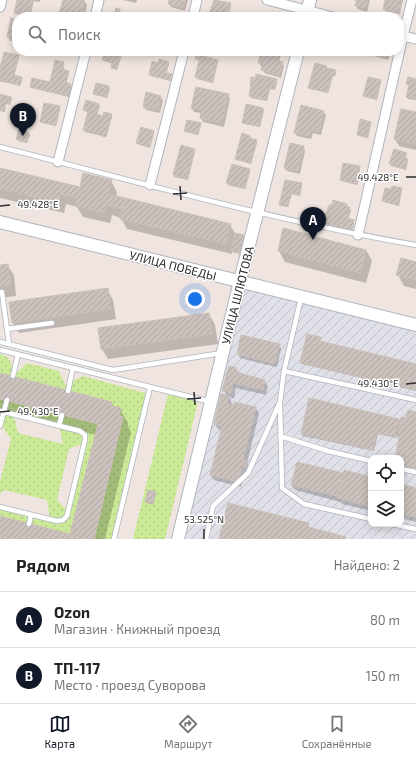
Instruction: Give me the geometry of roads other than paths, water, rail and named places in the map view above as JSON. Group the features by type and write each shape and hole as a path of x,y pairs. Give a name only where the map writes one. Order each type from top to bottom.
{"main road":[{"name":"УЛИЦА ШЛЮТОВА","path":"178,539 240,281 297,56"},
{"name":"УЛИЦА ПОБЕДЫ","path":"0,222 416,325"}],"street":[{"path":"0,7 2,0"},
{"path":"96,12 99,0"},
{"path":"194,12 197,0"},
{"path":"267,0 308,9"},
{"path":"404,25 412,0"},
{"path":"404,36 416,39"},
{"path":"58,162 85,56"},
{"path":"150,185 183,56"},
{"path":"358,235 396,56"}],"lane":[{"path":"0,147 257,213 358,235 416,245"},
{"path":"0,292 2,292 9,344"},
{"path":"301,296 284,372 280,402 282,488 304,504 368,518"},
{"path":"7,329 52,323"},
{"path":"0,342 113,370 223,353"},
{"path":"0,350 211,402"},
{"path":"13,376 18,354"},
{"path":"68,391 73,368"},
{"path":"284,372 416,400"},
{"path":"114,539 150,387"},
{"path":"0,426 2,411 7,400"},
{"path":"206,539 213,506 248,473 280,402"},
{"path":"0,507 57,521 63,520 67,516 85,440 84,435 80,431 2,411"},
{"path":"59,425 62,415"},
{"path":"280,436 328,451 368,460"},
{"path":"404,470 416,472"},
{"path":"29,524 31,515"},
{"path":"404,526 416,529"}],"place":[{"name":"ТП-117","path":"23,136"},
{"name":"Ozon","path":"313,240"}]}
